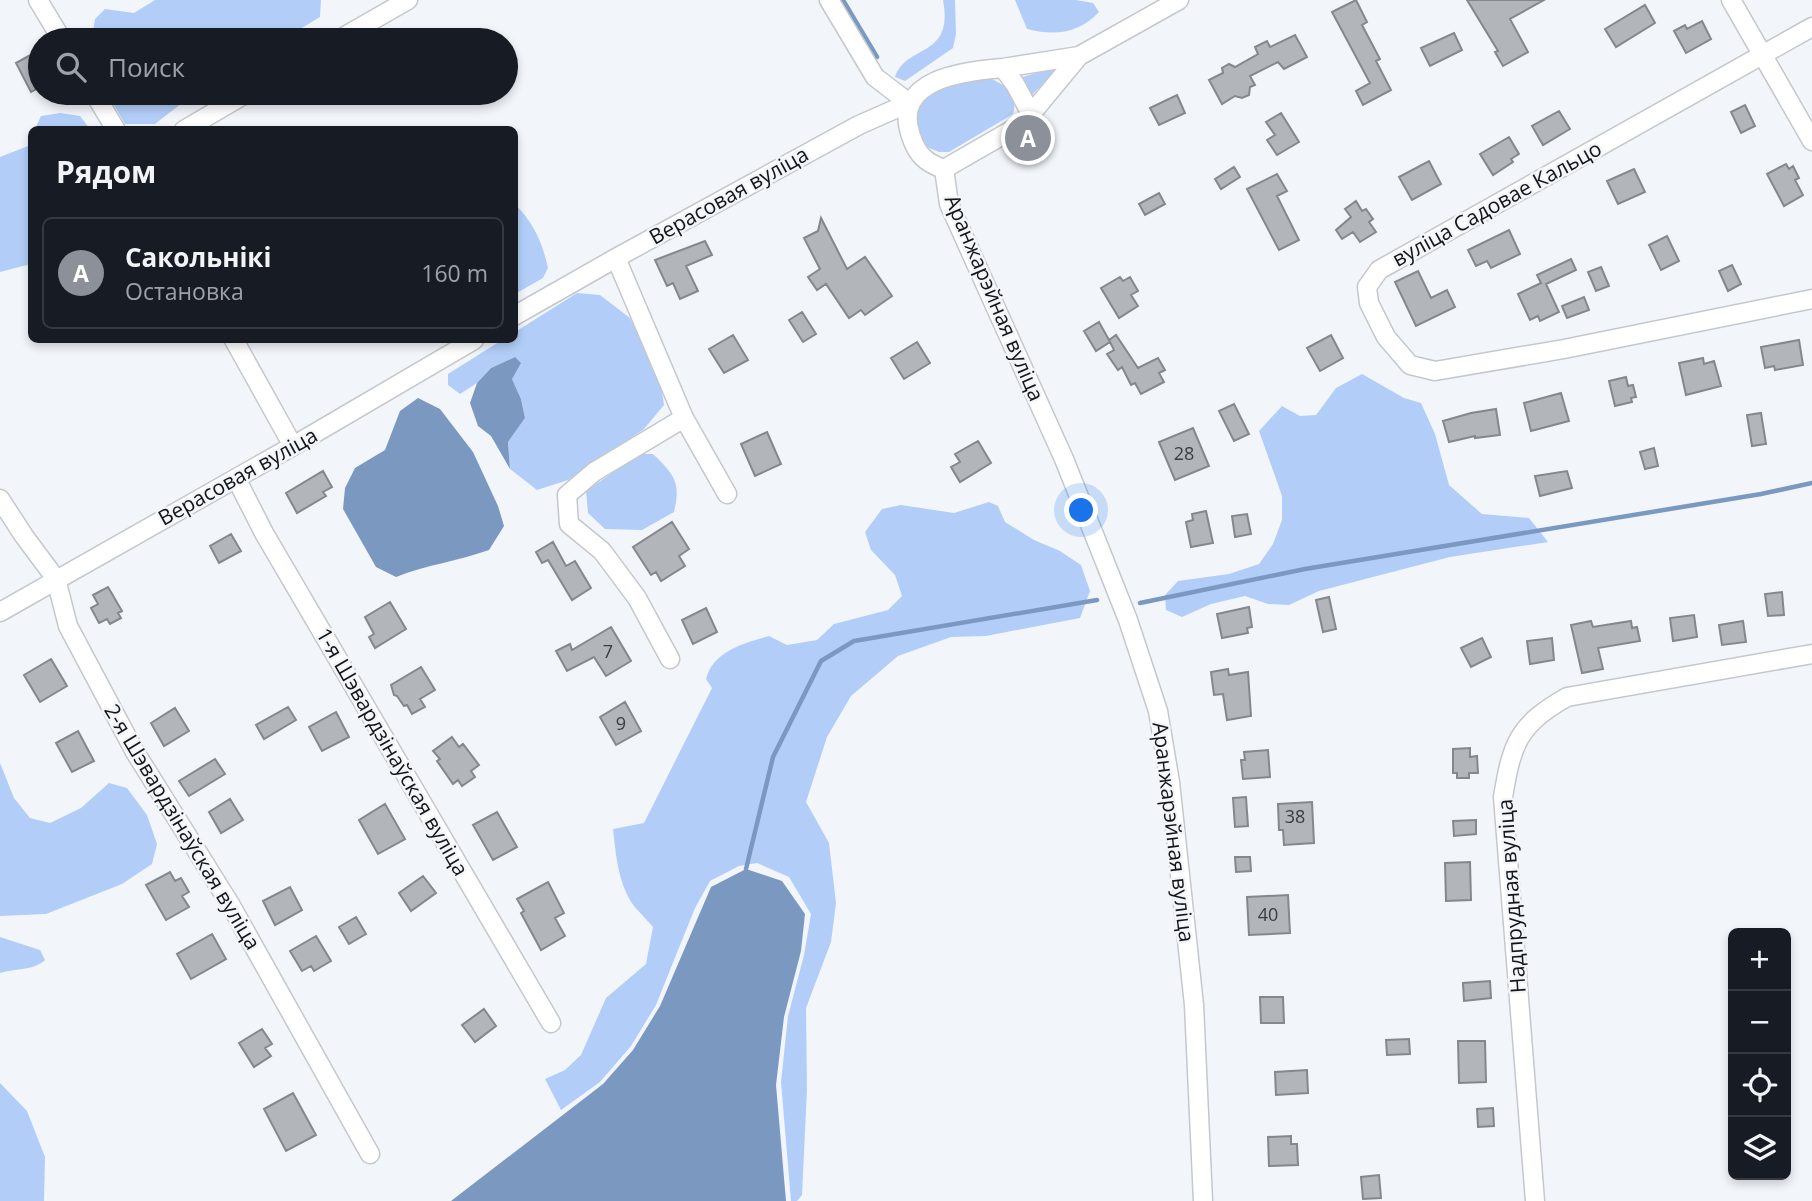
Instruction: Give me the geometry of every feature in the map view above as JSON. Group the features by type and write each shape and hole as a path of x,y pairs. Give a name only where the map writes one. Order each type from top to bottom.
{"street":[{"path":"38,0 55,28"},
{"path":"359,28 408,0"},
{"path":"829,0 876,77 909,103 908,127 915,147 927,163 944,169"},
{"name":"Верасовая вуліца","path":"518,314 859,125 909,103 922,88 966,71 1079,56 1179,0"},
{"path":"1731,0 1812,141"},
{"name":"вуліца Садовае Кальцо","path":"1812,27 1379,270 1367,288 1369,303 1386,337 1410,365 1435,371 1564,349 1812,299"},
{"name":"Верасовая вуліца","path":"944,169 1024,123 1079,56"},
{"path":"1003,68 1031,114"},
{"path":"101,105 114,126"},
{"path":"191,126 227,105"},
{"name":"Аранжарэйная вуліца","path":"944,169 949,204 1064,459 1128,620 1158,711 1170,782 1194,1005 1203,1201"},
{"path":"616,258 684,418 727,494"},
{"path":"236,343 293,446"},
{"name":"Верасовая вуліца","path":"0,612 469,343"},
{"path":"670,659 637,598 602,551 569,524 567,495 594,472 684,418"},
{"name":"1-я Шэвардзінаўская вуліца","path":"236,478 264,533 551,1023"},
{"name":"2-я Шэвардзінаўская вуліца","path":"0,499 56,579 68,626 135,752 230,904 370,1154"},
{"name":"Надпрудная вуліца","path":"1535,1201 1503,797 1510,757 1525,728 1567,697 1812,654"}],"shaded area":[{"path":"155,0 321,0 320,17 302,28 94,28 95,19 105,9 134,13"},
{"path":"943,0 955,0 956,34 953,48 905,81 895,77 901,66 928,48 942,32 945,19"},
{"path":"1015,0 1076,0 1093,3 1099,12 1074,29 1037,31 1027,29"},
{"path":"1059,67 1032,95 1022,77"},
{"path":"989,78 1009,91 1014,101 1013,114 949,152 939,152 927,147 915,121 915,110 921,101 942,88"},
{"path":"114,105 180,105 155,124 125,124"},
{"path":"60,113 80,116 88,126 36,126 41,116"},
{"path":"28,146 28,265 0,272 0,157"},
{"path":"518,208 536,233 543,249 548,268 543,278 518,292"},
{"path":"577,293 600,295 630,318 660,379 664,405 644,429 568,480 537,490 510,469 508,442 525,418 521,399 512,379 515,357 491,368 477,383 460,394 448,385 448,374 497,343 518,343 518,330"},
{"path":"515,357 521,363 512,379 521,399 525,418 508,442 510,469 491,436 478,426 470,403 477,383 491,368"},
{"path":"1362,374 1404,398 1421,403 1435,434 1449,485 1482,514 1529,518 1548,542 1450,557 1319,591 1289,605 1268,604 1245,596 1211,604 1182,617 1166,610 1165,595 1178,581 1229,574 1259,564 1273,544 1282,520 1282,496 1259,431 1282,406 1300,416 1316,415 1336,388"},
{"path":"418,398 440,409 473,452 498,506 504,526 489,550 396,577 376,567 343,509 345,488 355,468 385,450 400,411"},
{"path":"640,454 653,454 671,474 677,494 674,512 642,530 605,529 588,513 586,491"},
{"path":"989,502 998,506 1005,522 1081,565 1090,591 1080,618 986,636 951,637 898,656 851,696 827,737 806,802 829,843 836,903 831,942 806,1008 807,1089 802,1195 797,1201 791,1201 781,1082 788,1016 804,955 811,914 789,877 757,863 739,866 710,881 695,908 656,1005 631,1046 600,1082 561,1110 545,1079 565,1070 581,1055 606,998 646,964 653,927 634,906 624,888 613,829 644,823 712,688 706,679 715,661 740,645 769,636 787,645 817,640 834,624 888,610 902,596 895,575 871,550 865,532 882,509 901,505 954,513"},
{"path":"0,763 14,798 30,818 50,823 81,808 109,783 127,788 147,815 157,844 152,864 122,884 46,914 0,916"},
{"path":"746,869 782,881 805,914 801,951 784,1017 776,1085 786,1201 451,1201 603,1084 633,1050 660,1006 711,887"},
{"path":"0,937 40,950 45,960 30,968 0,973"},
{"path":"0,1083 27,1111 45,1157 44,1201 0,1201"}],"building":[{"path":"1356,0 1367,22 1362,25 1380,59 1376,61 1391,90 1363,105 1356,91 1370,83 1332,12"},
{"path":"1467,0 1544,0 1510,19 1528,52 1503,66 1495,52 1498,51"},
{"path":"1645,5 1655,23 1616,47 1605,29"},
{"path":"1702,21 1711,39 1686,53 1674,31 1685,25 1687,29"},
{"path":"1454,33 1462,50 1430,66 1421,48"},
{"path":"1295,35 1307,57 1284,69 1278,62 1250,76 1255,85 1250,87 1249,95 1242,98 1235,96 1222,104 1209,80 1223,73 1222,68 1229,64 1235,67 1258,54 1255,47 1267,41 1270,47"},
{"path":"28,56 28,86 16,63"},
{"path":"1177,95 1185,113 1159,125 1150,108"},
{"path":"1745,105 1755,126 1741,133 1731,112"},
{"path":"1559,111 1570,129 1543,145 1532,126"},
{"path":"1281,113 1299,142 1277,155 1267,140 1275,135 1266,122"},
{"path":"1509,137 1519,154 1511,159 1513,162 1493,175 1480,154"},
{"path":"1429,161 1441,184 1412,200 1399,177"},
{"path":"1786,164 1789,169 1793,166 1799,178 1795,180 1803,195 1784,206 1767,174"},
{"path":"1234,167 1240,177 1221,189 1215,179"},
{"path":"1634,169 1645,192 1618,204 1607,181"},
{"path":"1277,174 1287,191 1277,196 1299,240 1279,250 1247,189"},
{"path":"1159,193 1165,204 1145,215 1139,204"},
{"path":"1356,201 1362,211 1366,209 1373,219 1369,222 1376,232 1360,242 1353,232 1342,239 1336,230 1351,217 1345,209"},
{"path":"821,218 847,269 865,257 892,296 865,315 861,310 849,318 826,284 817,290 808,277 820,269 804,238 818,231"},
{"path":"1509,230 1520,254 1491,268 1487,261 1476,266 1468,250"},
{"path":"1667,236 1679,261 1661,270 1649,245"},
{"path":"705,241 712,255 686,266 698,291 680,299 673,283 667,286 655,260"},
{"path":"1571,259 1576,270 1546,284 1559,312 1540,321 1538,316 1530,320 1518,294 1541,283 1537,275"},
{"path":"1732,265 1741,284 1728,291 1719,271"},
{"path":"1601,267 1609,286 1596,291 1588,272"},
{"path":"1418,271 1431,298 1447,290 1455,307 1416,326 1395,282"},
{"path":"1120,277 1123,281 1130,277 1138,291 1131,295 1138,306 1119,318 1101,288"},
{"path":"1584,297 1589,310 1567,318 1562,306"},
{"path":"802,312 816,334 803,342 789,320"},
{"path":"1099,322 1109,340 1116,335 1138,368 1158,358 1165,370 1159,373 1164,382 1141,394 1135,383 1131,385 1122,367 1118,370 1107,354 1114,350 1110,342 1096,351 1084,331"},
{"path":"733,335 748,360 724,373 709,349"},
{"path":"1331,335 1343,358 1320,371 1307,348"},
{"path":"1799,340 1803,365 1775,370 1774,366 1765,368 1761,347"},
{"path":"917,342 930,363 904,379 891,358"},
{"path":"1703,358 1704,364 1714,361 1721,386 1686,395 1679,363"},
{"path":"1626,377 1628,386 1633,385 1636,397 1631,398 1632,402 1615,406 1609,381"},
{"path":"1561,393 1569,421 1531,431 1524,403"},
{"path":"1234,404 1249,434 1234,441 1219,411"},
{"path":"1496,409 1500,435 1475,436 1449,442 1443,421"},
{"path":"1761,413 1766,444 1752,446 1747,415"},
{"path":"1193,428 1209,466 1175,480 1159,442"},
{"path":"767,432 781,464 755,476 741,444"},
{"path":"978,441 991,463 960,482 951,467 960,462 955,454"},
{"path":"1654,448 1658,466 1645,469 1640,452"},
{"path":"323,471 332,487 323,492 326,496 297,513 286,493"},
{"path":"1567,471 1572,488 1540,496 1535,476"},
{"path":"1206,511 1213,543 1191,547 1186,522 1193,520 1192,514"},
{"path":"1247,514 1251,534 1235,537 1232,516"},
{"path":"672,522 689,549 679,556 685,566 661,581 656,572 651,575 633,547"},
{"path":"231,534 241,551 219,563 210,546"},
{"path":"553,542 566,566 575,561 591,588 572,600 548,560 542,563 536,552"},
{"path":"108,587 122,611 118,613 121,618 110,624 107,619 99,623 91,608 98,604 93,595"},
{"path":"1782,592 1784,615 1768,616 1765,594"},
{"path":"1329,597 1336,629 1323,632 1316,600"},
{"path":"390,602 406,629 375,648 369,637 374,634 365,617"},
{"path":"1249,607 1252,627 1247,628 1248,633 1222,638 1217,614"},
{"path":"706,608 717,632 693,644 682,620"},
{"path":"1694,615 1697,637 1673,641 1670,618"},
{"path":"1591,621 1593,627 1631,621 1632,628 1637,627 1640,641 1598,648 1603,669 1582,673 1571,625"},
{"path":"1743,621 1746,642 1722,645 1719,625"},
{"path":"611,627 631,661 606,676 594,657 567,671 556,651 570,644 572,650"},
{"path":"1482,638 1491,657 1471,667 1461,648"},
{"path":"1552,638 1554,660 1530,664 1527,641"},
{"path":"51,659 67,686 40,702 24,675"},
{"path":"421,667 435,690 420,699 425,707 412,714 407,705 404,706 394,695 391,685"},
{"path":"1228,669 1229,675 1248,672 1251,716 1227,720 1223,694 1214,695 1211,672"},
{"path":"625,702 641,731 616,745 600,717"},
{"path":"288,707 296,720 264,739 256,725"},
{"path":"175,708 189,731 164,746 151,723"},
{"path":"336,712 349,737 322,751 309,727"},
{"path":"78,731 94,761 72,772 56,743"},
{"path":"452,737 459,747 463,744 479,765 471,771 475,777 462,786 458,780 453,784 433,751"},
{"path":"1470,748 1470,757 1477,756 1478,773 1469,773 1469,778 1457,778 1457,773 1453,773 1453,749"},
{"path":"1268,750 1270,777 1243,779 1241,760 1245,760 1244,752"},
{"path":"215,759 225,774 189,796 179,781"},
{"path":"1246,797 1248,826 1235,827 1233,798"},
{"path":"230,799 243,820 221,833 209,812"},
{"path":"1312,802 1314,843 1284,845 1283,830 1279,830 1278,804"},
{"path":"385,804 405,839 378,854 359,820"},
{"path":"497,812 517,847 493,860 473,825"},
{"path":"1476,820 1476,834 1454,836 1453,821"},
{"path":"1235,857 1250,857 1251,871 1236,872"},
{"path":"1470,862 1471,900 1446,901 1445,863"},
{"path":"170,872 175,881 181,878 189,892 182,896 189,907 166,920 146,885"},
{"path":"423,876 436,893 411,911 399,893"},
{"path":"548,882 564,913 555,918 565,936 541,950 521,913 524,911 517,899"},
{"path":"290,887 302,910 275,925 263,901"},
{"path":"1288,895 1290,933 1249,935 1247,897"},
{"path":"356,917 366,934 349,944 339,927"},
{"path":"212,934 226,959 191,979 177,954"},
{"path":"316,936 331,961 314,971 311,966 302,971 290,951"},
{"path":"1490,981 1491,998 1464,1001 1463,983"},
{"path":"1260,997 1283,997 1284,1023 1261,1023"},
{"path":"484,1009 496,1026 475,1042 462,1025"},
{"path":"262,1029 272,1044 265,1048 271,1056 254,1067 239,1043"},
{"path":"1409,1039 1410,1054 1387,1055 1386,1040"},
{"path":"1458,1041 1485,1041 1486,1082 1459,1083"},
{"path":"1307,1070 1308,1093 1276,1095 1275,1072"},
{"path":"293,1093 316,1135 286,1151 264,1109"},
{"path":"1493,1108 1494,1126 1478,1127 1477,1109"},
{"path":"1291,1136 1291,1144 1297,1144 1298,1165 1269,1166 1268,1137"},
{"path":"1379,1175 1381,1198 1363,1199 1361,1177"}],"waterway":[{"path":"843,0 877,57"},
{"path":"1140,603 1305,569 1761,494 1812,483"},
{"path":"746,869 773,757 821,661 854,641 1097,600"}],"place":[{"name":"Сакольнікі","path":"1028,138"}]}
